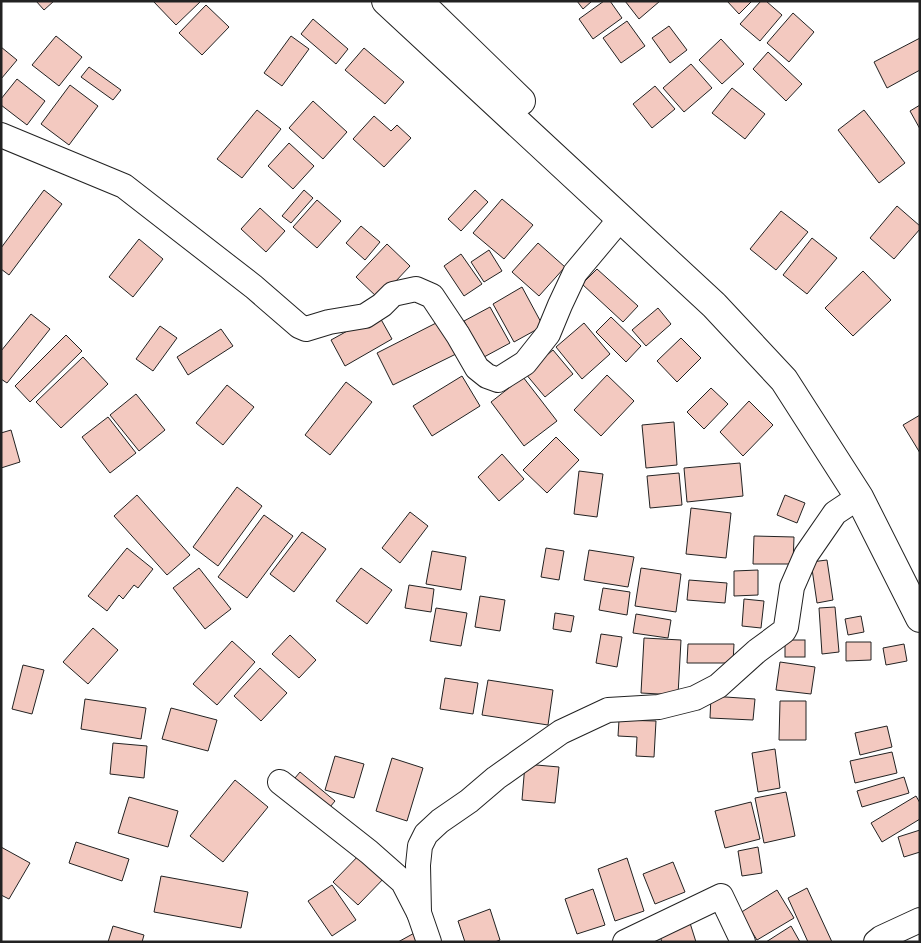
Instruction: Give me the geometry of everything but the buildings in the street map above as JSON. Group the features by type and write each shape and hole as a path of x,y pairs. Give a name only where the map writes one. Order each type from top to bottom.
{"main road":[{"path":"386,1 714,305 784,380 859,497 920,618"},
{"path":"418,1 574,153 651,223 796,369 828,414 873,486 920,580"}],"street":[{"path":"1,135 124,186 306,329 328,322 366,316 382,305 393,294 416,289 432,296 477,368 487,376 498,380 526,363 548,334 574,273 621,218"},
{"path":"419,913 418,865 420,846 426,834 496,778 560,732 608,710 659,707 695,698 718,686 757,651 784,631 792,587 806,554 835,514 859,497"},
{"path":"280,782 369,852 403,882 419,913 429,942"},
{"path":"625,942 721,896 742,942"},
{"path":"876,942 880,938 920,920"}]}
